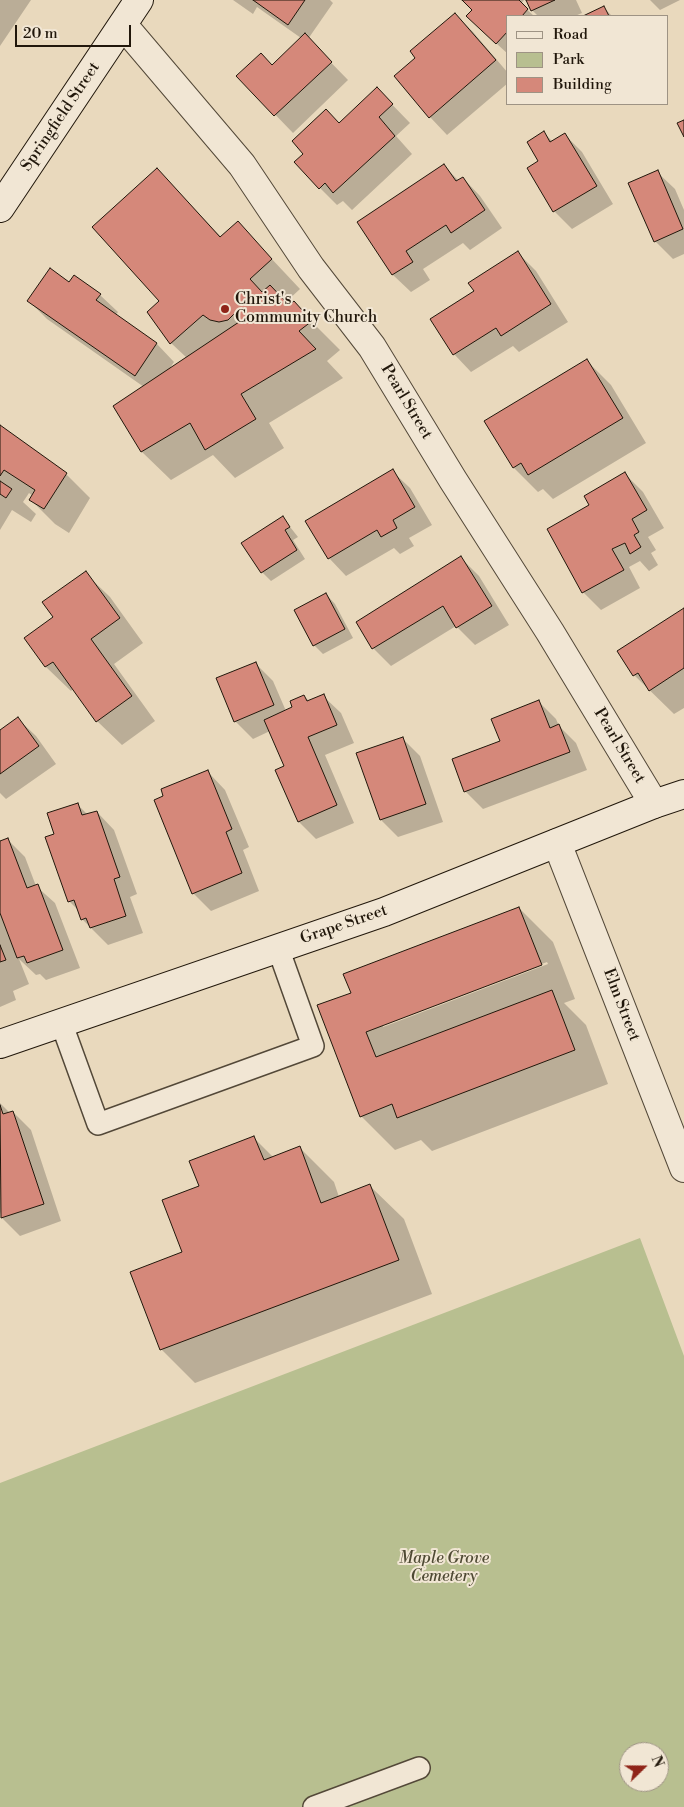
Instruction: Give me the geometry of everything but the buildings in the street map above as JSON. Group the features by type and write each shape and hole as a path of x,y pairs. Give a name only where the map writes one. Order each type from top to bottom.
{"street":[{"name":"Springfield Street","path":"0,208 139,0"},
{"name":"Pearl Street","path":"123,25 242,165 311,268 372,346 453,480 550,632 654,804"},
{"name":"Grape Street","path":"0,1044 384,912 654,804 684,794"},
{"name":"Elm Street","path":"558,843 684,1168"}],"lane":[{"path":"61,1022 98,1124 313,1046 278,948"},
{"path":"314,1807 419,1768"}],"green space":[{"name":"Maple Grove Cemetery","path":"640,1238 684,1356 684,1807 0,1807 0,1483"}],"place":[{"name":"Christ's Community Church","path":"225,309"}]}
